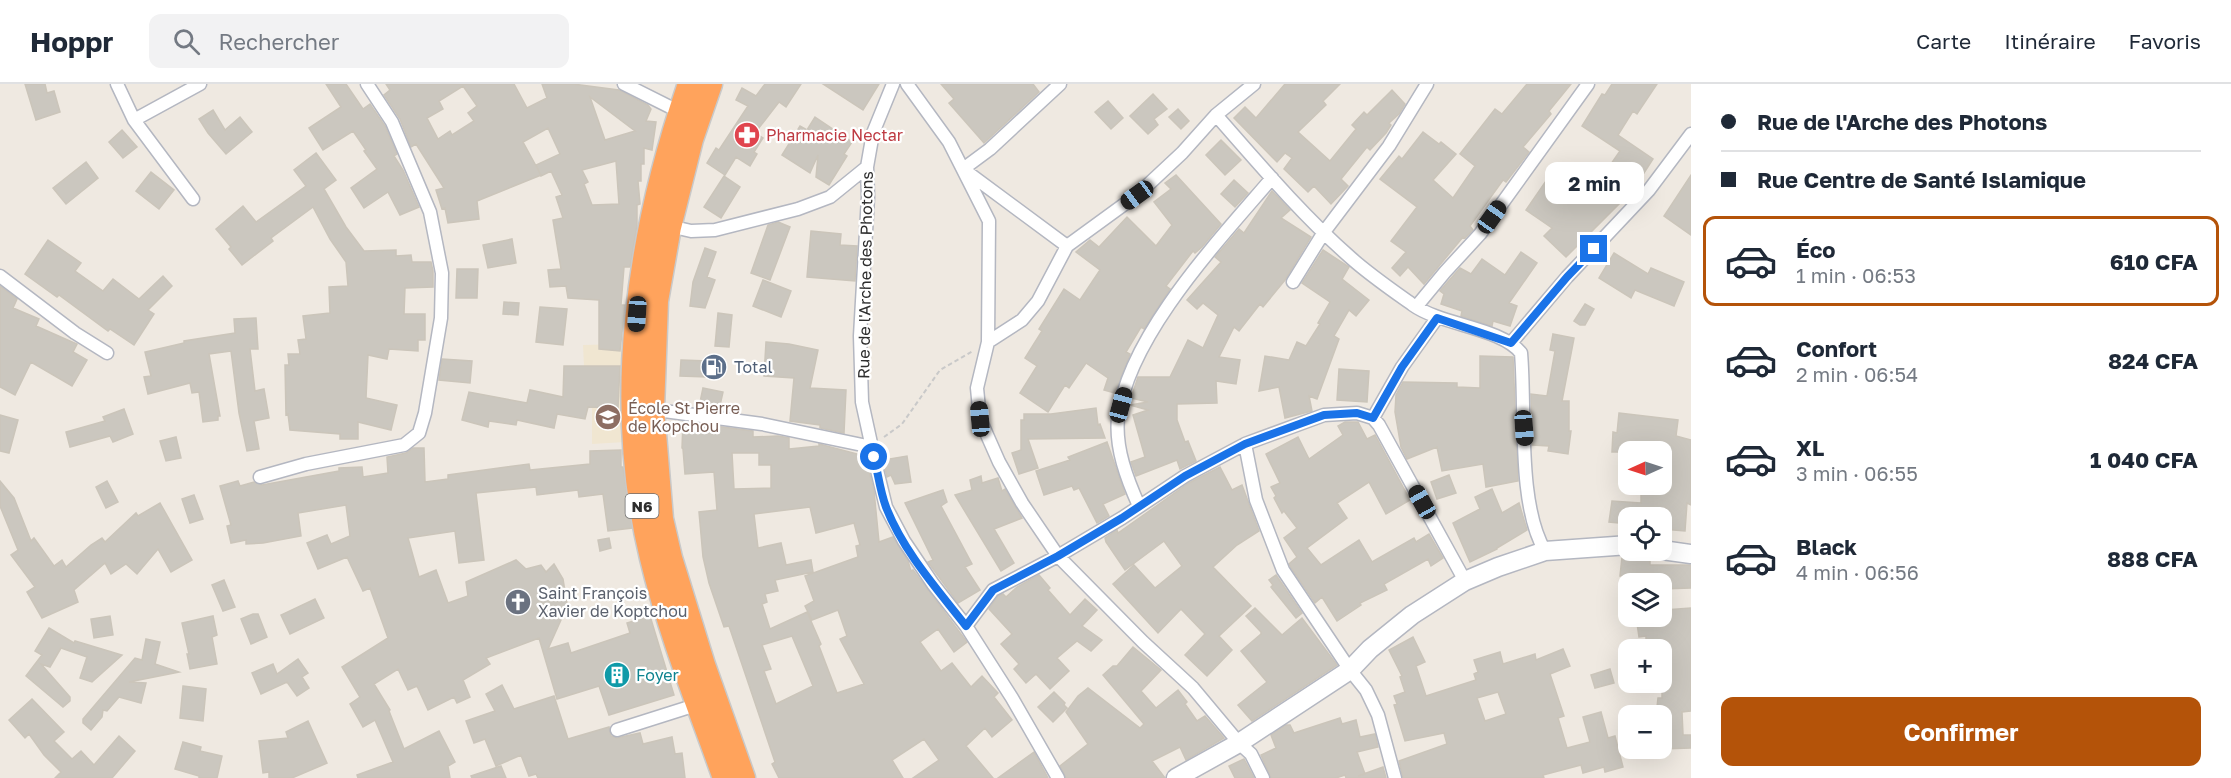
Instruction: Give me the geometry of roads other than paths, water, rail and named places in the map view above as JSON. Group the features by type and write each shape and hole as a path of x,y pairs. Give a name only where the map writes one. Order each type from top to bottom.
{"highway":[{"name":"N6","path":"690,84 680,112 660,224 656,301 643,409 684,669 725,778"},
{"name":"N6","path":"660,224 710,84"},
{"name":"N6","path":"673,596 703,665 742,778"}],"street":[{"path":"117,84 134,120 193,199"},
{"path":"134,120 200,84"},
{"path":"260,477 306,464 404,445 419,433 425,413 441,318 442,273 430,212 392,122 367,84"},
{"path":"624,84 680,112"},
{"name":"Rue de l'Arche des Photons","path":"893,84 873,133 867,167 868,198 860,336 862,402 886,507 899,532 933,584 966,626 1012,698 1058,778"},
{"path":"907,84 949,142 989,221 988,342 978,388 980,419 999,462 1022,504 1058,556 1192,688 1251,754 1263,778"},
{"path":"963,169 990,149 1060,84"},
{"path":"988,342 1022,320 1038,301 1067,246 1137,195 1182,153 1216,114 1254,84"},
{"path":"1293,282 1324,232 1389,146 1427,84"},
{"path":"1416,307 1480,234 1588,84"},
{"path":"1216,114 1272,178 1352,259 1416,307 1437,318 1511,343 1521,353 1528,492 1538,539 1545,551"},
{"path":"1511,343 1567,277 1648,190 1691,134"},
{"path":"660,224 691,231 715,230 798,209 830,197 867,167"},
{"path":"963,169 1067,246"},
{"path":"1139,506 1129,484 1119,446 1118,428 1118,418 1125,392 1136,362 1161,316 1222,237 1272,178"},
{"path":"0,276 75,333 107,353"},
{"path":"1373,418 1402,367 1437,318"},
{"path":"643,409 762,424 872,447"},
{"path":"966,626 993,590 1058,556 1185,476 1245,444 1324,415 1357,413 1373,418 1391,446 1465,581"},
{"path":"1245,444 1256,500 1283,570 1366,690 1378,715 1395,778"},
{"path":"1176,778 1239,743 1350,670 1370,649 1412,615 1465,581 1545,551 1618,546"},
{"path":"1672,551 1691,554"},
{"path":"617,730 699,704"}],"place":[{"name":"Pharmacie Nectar","path":"747,135"},
{"name":"Total","path":"714,367"},
{"name":"École St Pierre de Kopchou","path":"608,417"},
{"name":"Saint François Xavier de Koptchou","path":"518,602"},
{"name":"Foyer","path":"617,675"}]}
